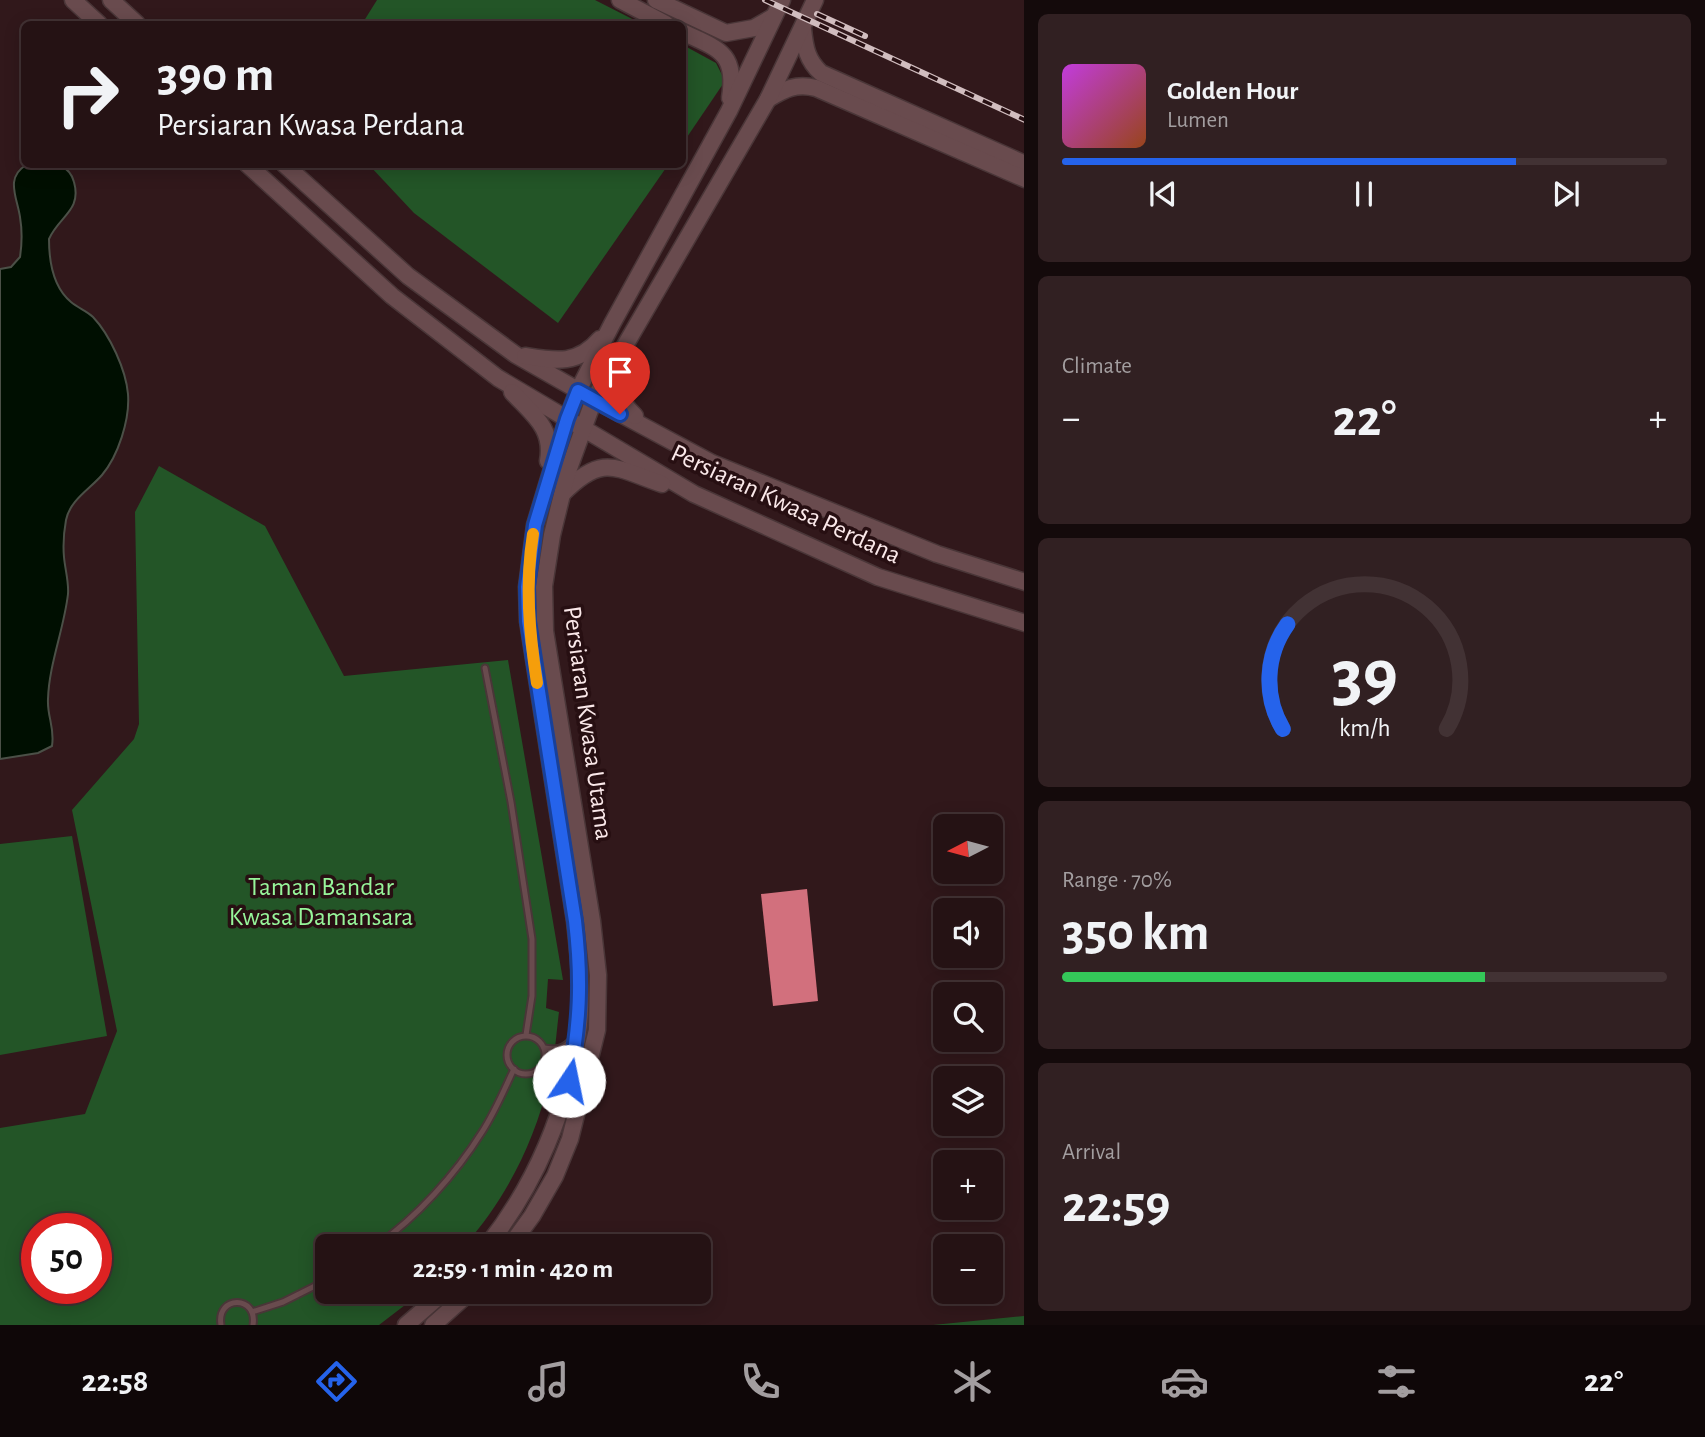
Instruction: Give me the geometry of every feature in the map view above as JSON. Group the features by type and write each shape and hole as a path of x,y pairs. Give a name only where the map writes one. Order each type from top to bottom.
{"main road":[{"path":"60,0 79,5 96,21"},
{"path":"111,0 133,21"},
{"path":"620,0 660,21"},
{"path":"656,0 726,33 754,28 773,17"},
{"name":"Persiaran Kwasa Utama","path":"495,1234 516,1205 541,1160 569,1081 578,1031 580,967 575,921 528,621 527,587 535,525 578,391 729,111 782,0"},
{"name":"Persiaran Kwasa Utama","path":"519,1234 555,1176 570,1139 597,1030 598,975 592,921 545,631 544,586 552,535 582,428 594,399 768,99 815,0"},
{"path":"803,29 811,64 821,74 1024,164"},
{"path":"686,34 719,49 727,58 733,79 729,111"},
{"path":"768,99 788,88 803,85 816,88 1024,179"},
{"name":"Persiaran Kwasa Perdana","path":"251,168 392,296 498,378 582,428 694,494 878,578 1024,624"},
{"name":"Persiaran Kwasa Perdana","path":"288,168 408,276 516,355 578,391 712,463 937,554 1024,582"},
{"path":"516,355 548,360 582,356 612,324"},
{"path":"630,337 615,376 617,393 622,403 654,433"},
{"path":"498,378 543,425 548,436 550,447 535,525"},
{"path":"562,494 577,479 599,467 614,467 694,494"},
{"path":"406,1325 430,1304"},
{"path":"433,1325 457,1304"}],"lane":[{"path":"485,668 511,802 532,939 532,996 526,1035"},
{"path":"544,1048 556,1049 566,1045 578,1031"},
{"path":"533,1073 545,1058 544,1048 538,1040 526,1035 516,1039 508,1048 508,1060 520,1073 533,1073 545,1071 554,1077 558,1088 556,1123"},
{"path":"391,1234 438,1190 482,1132 514,1069"},
{"path":"252,1312 283,1302 315,1286"},
{"path":"221,1325 223,1309 233,1303 244,1304 252,1312 253,1325"}],"green space":[{"path":"377,0 595,0 636,21 364,21"},
{"path":"686,47 716,63 725,81 686,139"},
{"path":"372,168 666,168 558,323 414,213"},
{"name":"Taman Bandar Kwasa Damansara","path":"159,466 265,526 344,676 508,660 563,980 548,979 546,1008 559,1012 551,1073 543,1104 517,1169 474,1234 315,1234 315,1304 406,1304 379,1325 0,1325 0,1128 85,1114 117,1031 72,810 134,739 139,724 135,512"},
{"path":"72,836 107,1036 0,1055 0,844"},
{"path":"1024,1316 1024,1325 933,1325"}],"shaded area":[{"path":"64,168 72,177 75,200 49,239 53,273 65,296 93,317 111,343 124,374 128,404 122,437 113,458 102,475 72,506 66,520 64,553 68,594 48,699 52,746 38,753 0,759 0,269 11,267 20,257 21,226 14,182 20,170"}],"building":[{"path":"807,889 818,1001 773,1006 761,894"}],"railway":[{"path":"765,0 1024,120"},
{"path":"817,14 865,36"}],"slow traffic":[{"path":"533,534 527,587 528,621 537,683"}],"route":[{"path":"569,1081 578,1031 580,967 528,621 527,587 535,525 578,391 620,414"}]}
